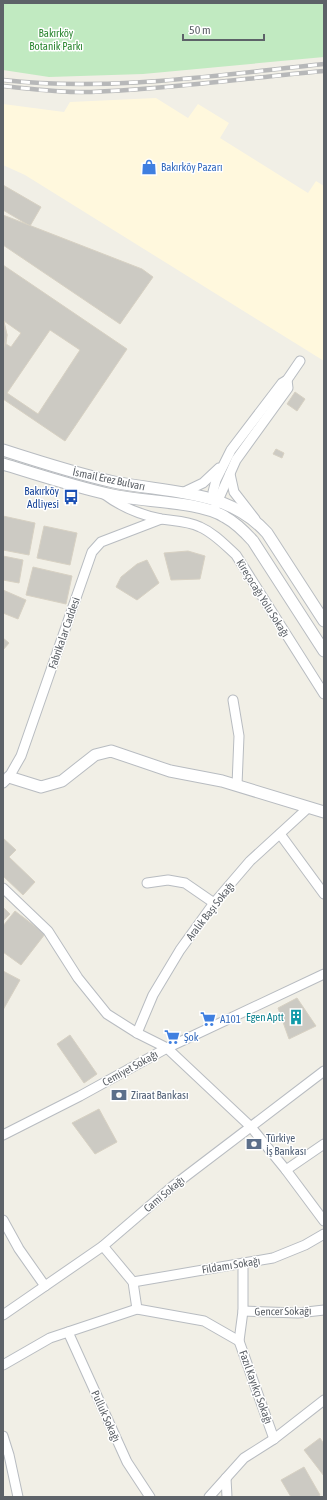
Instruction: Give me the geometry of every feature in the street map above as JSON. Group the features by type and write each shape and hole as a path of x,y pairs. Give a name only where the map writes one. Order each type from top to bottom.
{"street":[{"path":"182,493 208,480 228,456 282,382 287,380 300,361"},
{"path":"214,512 231,468 288,388 287,380"},
{"name":"İsmail Erez Bulvarı","path":"3,450 65,470 115,482 182,493 217,501 240,510 258,524 283,556 324,621"},
{"path":"217,501 213,492 228,456"},
{"name":"İsmail Erez Bulvarı","path":"3,464 103,493 182,505 214,512 224,516 240,527 253,541 324,651"},
{"path":"231,468 231,484 234,492 258,524"},
{"path":"103,493 126,507 161,519"},
{"name":"Kireçocağı Yolu Sokağı","path":"161,519 173,519 200,526 220,540 236,555 324,694"},
{"name":"Fabrikalar Caddesi","path":"5,778 21,756 92,552 101,542 161,519"},
{"path":"233,700 239,736 237,785"},
{"path":"5,778 40,787 62,781 95,755 111,751 170,770 222,780 324,812"},
{"name":"Aralık Başı Sokağı","path":"136,1033 153,995 180,950 214,903 250,861 308,807"},
{"path":"280,834 324,894"},
{"path":"147,882 168,880 185,883 214,903"},
{"path":"3,888 48,931 78,978 107,1014 136,1033 167,1048 251,1127 286,1170 324,1221"},
{"name":"Cemiyet Sokağı","path":"3,1135 74,1099 167,1048 324,974"},
{"name":"Cami Sokağı","path":"3,1315 103,1246 173,1186 324,1071"},
{"path":"286,1170 324,1144"},
{"path":"3,1220 19,1249 45,1286"},
{"name":"Fildamı Sokağı","path":"133,1282 273,1258 305,1245 324,1234"},
{"path":"103,1246 133,1282 137,1309"},
{"name":"Fazıl Kayıkçı Sokağı","path":"244,1262 243,1311 239,1341 274,1439"},
{"path":"3,1365 50,1338 137,1309 204,1321 239,1341"},
{"name":"Gencer Sokağı","path":"243,1311 298,1313 324,1310"},
{"name":"Pulluk Sokağı","path":"68,1332 128,1462 150,1497"},
{"path":"209,1497 244,1458 274,1439 324,1400"},
{"path":"3,1436 9,1455 18,1497"},
{"path":"226,1478 227,1497"}],"shaded area":[{"path":"156,98 188,118 198,104 229,123 220,138 308,193 316,181 324,186 324,361 25,175 3,165 3,104 64,112 70,102"}],"green space":[{"name":"Bakırköy Botanik Parkı","path":"3,3 324,3 324,57 143,74 49,77 3,70"}],"building":[{"path":"3,185 41,207 30,226 3,210"},
{"path":"3,215 142,269 153,277 120,324 3,245"},
{"path":"3,265 127,349 65,441 3,399","holes":["4,321 21,333 11,347 6,344 7,335","50,330 80,350 38,414 7,393"]},
{"path":"3,319 7,335 3,351"},
{"path":"295,392 305,399 297,411 287,404"},
{"path":"276,449 284,453 282,458 273,454"},
{"path":"3,516 35,523 29,555 3,550"},
{"path":"44,526 77,533 70,565 37,558"},
{"path":"188,551 205,556 200,579 171,580 164,553"},
{"path":"3,556 23,560 19,583 3,580"},
{"path":"147,560 159,583 137,600 116,587 121,577 137,564"},
{"path":"33,567 72,576 66,604 26,595"},
{"path":"3,590 26,600 18,619 3,613"},
{"path":"3,638 9,643 3,650"},
{"path":"3,838 16,850 9,857 35,882 23,895 3,876"},
{"path":"3,907 10,914 3,921"},
{"path":"15,911 45,934 21,965 3,952 3,926"},
{"path":"3,971 20,980 3,1010"},
{"name":"Egen Aptt","path":"297,998 316,1026 289,1039 278,1008"},
{"path":"70,1035 97,1074 84,1083 57,1044"},
{"path":"99,1109 117,1142 95,1154 72,1123"},
{"path":"320,1438 324,1444 324,1476 304,1450"},
{"path":"304,1467 320,1495 317,1497 291,1497 281,1480"}],"railway":[{"path":"3,80 83,84 164,81 324,64"},
{"path":"3,86 80,92 120,91 324,71"}],"place":[{"name":"Bakırköy Pazarı","path":"149,167"},
{"name":"Bakırköy Adliyesi","path":"71,497"},
{"name":"Egen Aptt","path":"296,1017"},
{"name":"A101","path":"208,1019"},
{"name":"Şok","path":"172,1037"},
{"name":"Ziraat Bankası","path":"119,1095"},
{"name":"Türkiye İş Bankası","path":"254,1144"}]}
